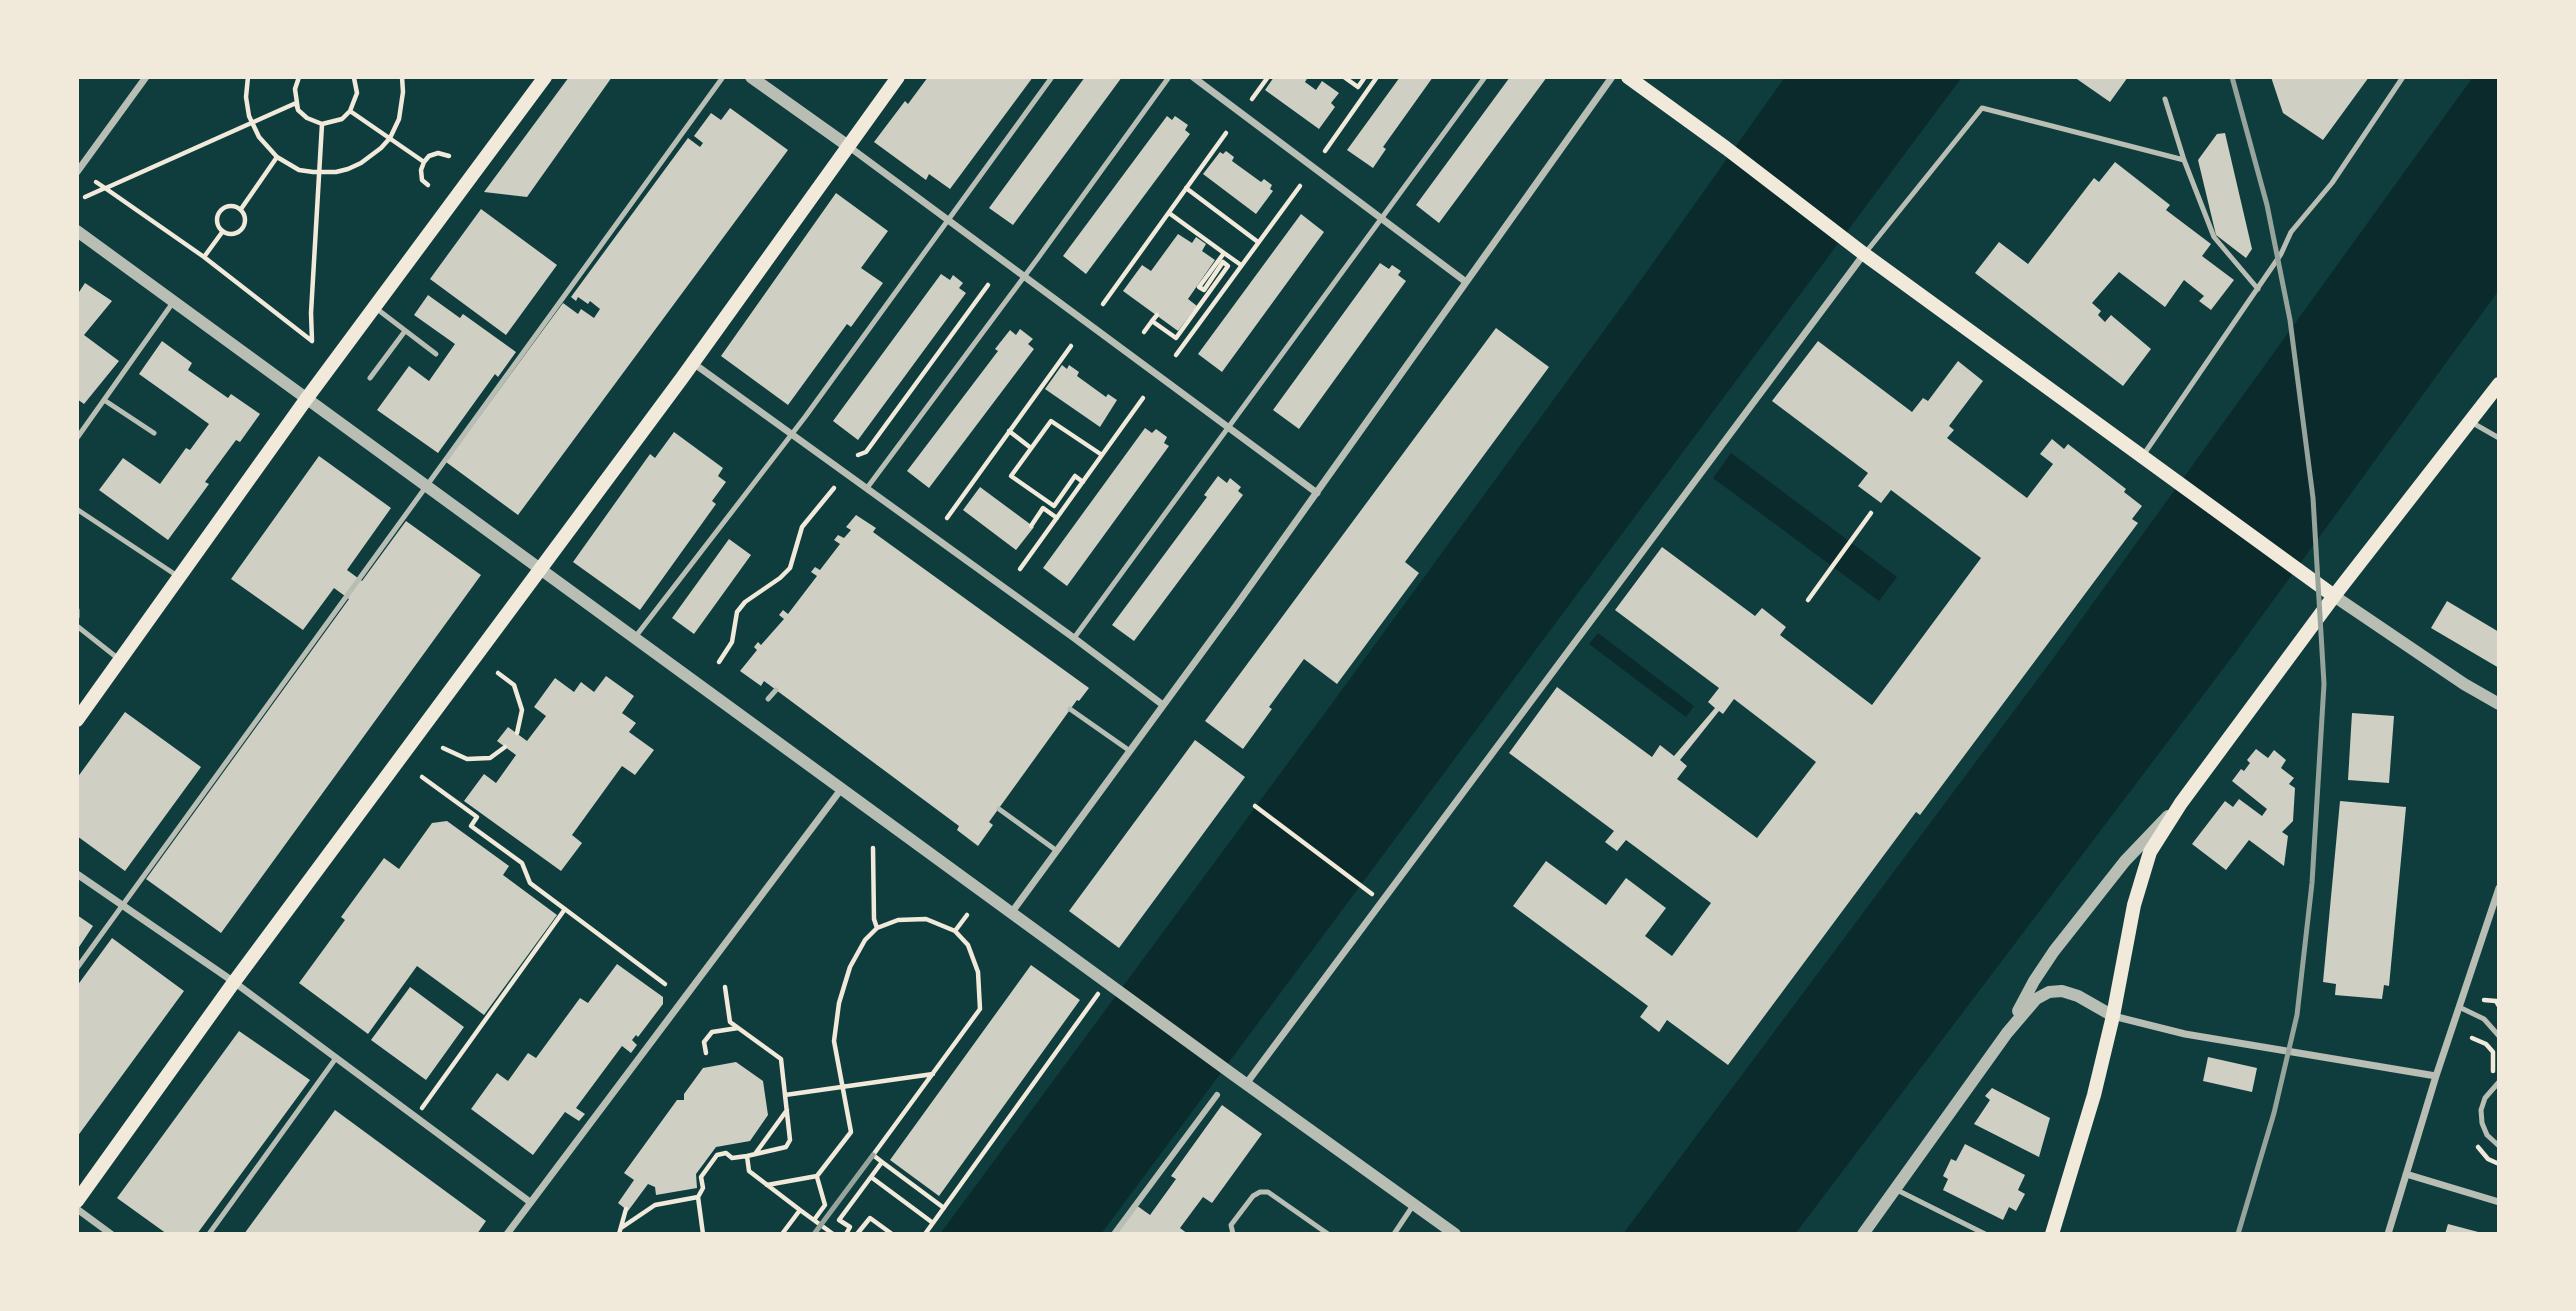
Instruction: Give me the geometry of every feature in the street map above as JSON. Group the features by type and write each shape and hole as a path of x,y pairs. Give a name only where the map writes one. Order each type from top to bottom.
{"main road":[{"path":"77,720 307,398 545,77"},
{"path":"77,1201 234,982 692,363 898,77"},
{"path":"1628,77 1849,243 2334,596"},
{"path":"2052,1234 2075,1166 2113,1016 2144,868 2154,844 2180,803 2308,635 2334,596 2499,384"}],"street":[{"path":"77,172 146,77"},
{"path":"751,77 1317,493"},
{"path":"1193,77 1466,282"},
{"path":"1012,912 1317,493 1612,77"},
{"path":"77,231 1455,1234"},
{"path":"1246,1084 1864,254"},
{"path":"692,363 1163,705"},
{"path":"2334,596 2464,684 2499,704"},
{"path":"507,1234 842,788"},
{"path":"2007,1033 2034,981 2054,951 2125,861 2180,803"},
{"path":"77,874 234,982 530,1202"},
{"path":"2388,1234 2436,1076 2499,888"},
{"path":"1863,1234 2007,1033 2036,999 2049,992 2062,991 2078,996 2113,1016 2185,1034 2436,1076"},
{"path":"1114,1234 1217,1095"},
{"path":"2406,1174 2499,1202"},
{"path":"77,1209 111,1234"}],"lane":[{"path":"77,968 723,77"},
{"path":"635,638 792,434 1052,77"},
{"path":"867,488 1024,278 1169,77"},
{"path":"1074,638 1485,77"},
{"path":"2142,457 2258,289 2281,254 2291,232 2332,183 2403,77"},
{"path":"2165,99 2184,160 2214,237 2258,289"},
{"path":"1864,254 1982,108 2184,160"},
{"path":"77,438 174,302"},
{"path":"374,307 436,354"},
{"path":"370,378 405,331"},
{"path":"104,400 154,433"},
{"path":"2470,421 2499,438"},
{"path":"78,510 179,577"},
{"path":"77,610 77,617"},
{"path":"77,626 120,660"},
{"path":"768,699 776,690"},
{"path":"1070,709 1130,751"},
{"path":"999,809 1057,851"},
{"path":"2459,1007 2484,1019 2499,1035"},
{"path":"209,1234 336,1058"},
{"path":"2499,1083 2485,1098 2481,1110 2487,1135 2499,1146"},
{"path":"1895,1189 1984,1234"},
{"path":"1233,1234 1231,1225 1253,1196 1268,1192 1328,1234"},
{"path":"1394,1234 1415,1204"}],"path":[{"path":"248,77 246,97 259,137 277,157 299,170 319,172 336,172 361,163 390,138 399,119 402,77"},
{"path":"299,77 295,89 298,110 307,118 322,124 342,119 350,111 358,93 355,77"},
{"path":"1252,99 1268,77"},
{"path":"1343,77 1358,87 1365,77"},
{"path":"1325,151 1377,77"},
{"path":"85,197 296,103"},
{"path":"350,111 424,162"},
{"path":"96,182 204,257 312,341 311,313 322,124"},
{"path":"1103,304 1226,133"},
{"path":"428,185 422,180 424,162 429,156 438,153 449,156"},
{"path":"240,209 277,157"},
{"path":"113,193 121,181"},
{"path":"1176,355 1300,186"},
{"path":"1186,188 1258,242"},
{"path":"234,206 240,209 245,218 241,229 235,233 219,228 218,214 226,207 234,206"},
{"path":"1169,213 1241,265"},
{"path":"204,257 223,231"},
{"path":"1152,321 1176,338 1228,266 1223,262 1204,290 1199,287 1224,253"},
{"path":"858,455 866,452 988,285"},
{"path":"1206,296 1213,302"},
{"path":"1144,332 1157,316"},
{"path":"947,518 1071,346"},
{"path":"1020,569 1143,398"},
{"path":"1083,482 1075,477 1054,506 1011,476 1051,421 1102,455"},
{"path":"1009,431 1031,448"},
{"path":"719,662 732,642 737,612 745,602 790,568 802,527 834,488"},
{"path":"1031,526 1043,508 1057,518"},
{"path":"1808,600 1871,513"},
{"path":"498,673 514,685 522,710 517,733"},
{"path":"443,748 467,759 490,758 505,747"},
{"path":"422,777 477,817 471,826 522,863 530,883 665,985"},
{"path":"1255,806 1365,889"},
{"path":"873,848 874,919 877,928"},
{"path":"415,1117 565,909"},
{"path":"955,930 967,915"},
{"path":"767,1185 817,1177 851,1132 834,1041 839,1003 849,967 856,953 877,928 911,918 933,921 955,930 968,944 975,959 981,988 980,1009 873,1155 944,1208"},
{"path":"925,1234 1110,985"},
{"path":"703,1234 698,1197 703,1188 701,1177 717,1155 726,1153 732,1158 754,1155 786,1147 790,1140 780,1059 730,1022 725,987"},
{"path":"2484,1000 2496,1002 2499,1006"},
{"path":"706,1053 704,1042 712,1032 738,1028"},
{"path":"785,1095 933,1074"},
{"path":"754,1155 787,1110"},
{"path":"747,1156 749,1171 833,1234"},
{"path":"846,1234 850,1227 839,1220 882,1163"},
{"path":"814,1220 825,1205 817,1177"},
{"path":"871,1177 933,1223"},
{"path":"620,1231 655,1205 698,1197"},
{"path":"620,1231 626,1209"},
{"path":"782,1234 800,1210"},
{"path":"858,1234 870,1217 892,1234"}],"water":[{"path":"1785,77 1962,77 1101,1234 940,1234 1336,698 1643,277"},
{"path":"2473,77 2499,77 2499,290 2232,657 1795,1234 1623,1234 2049,664"},
{"path":"1731,453 1897,577 1879,601 1713,478"},
{"path":"1598,633 1694,706 1686,717 1589,644"}],"building":[{"path":"569,77 612,77 527,197 484,192"},
{"path":"928,77 1033,77 950,189 929,174 926,180 874,142 905,101 908,104"},
{"path":"1085,77 1122,77 1013,225 989,208"},
{"path":"1274,77 1308,77 1305,82 1316,90 1322,81 1339,93 1331,103 1335,107 1319,129 1265,90"},
{"path":"1400,77 1433,77 1383,147 1386,149 1373,168 1347,150"},
{"path":"1510,77 1547,77 1439,223 1416,205"},
{"path":"2074,77 2128,77 2110,102"},
{"path":"2271,77 2369,77 2323,140 2283,113"},
{"path":"730,108 788,150 518,515 446,462 563,303 578,314 581,309 594,318 600,309 590,301 588,304 578,297 576,301 571,297 688,138 700,147 703,143 694,136 711,113 721,120"},
{"path":"1167,116 1172,120 1175,116 1188,125 1185,130 1190,134 1086,274 1063,256"},
{"path":"2225,133 2252,249 2246,258 2216,235 2198,160 2217,134"},
{"path":"1226,151 1234,157 1232,161 1261,182 1264,179 1272,185 1270,189 1273,191 1256,214 1203,174 1220,152 1223,154"},
{"path":"2115,162 2170,205 2166,210 2211,244 2202,256 2234,280 2211,310 2199,301 2204,296 2184,280 2165,307 2119,272 2092,303 2101,311 2098,315 2105,322 2111,315 2151,349 2123,386 1975,273 1999,242 2028,264 2094,178 2099,182"},
{"path":"836,193 888,231 861,268 883,283 851,327 847,324 788,405 721,356"},
{"path":"481,209 557,265 506,335 430,279"},
{"path":"1301,214 1324,232 1222,372 1198,354"},
{"path":"1178,234 1192,243 1196,237 1206,244 1202,251 1215,260 1188,299 1197,306 1178,331 1123,291 1142,265 1151,271"},
{"path":"1380,263 1389,269 1392,265 1401,271 1398,275 1406,281 1299,429 1273,410"},
{"path":"941,274 950,280 953,275 963,283 959,288 966,293 858,440 833,421"},
{"path":"85,283 112,301 84,335 119,361 84,404 77,399 77,295"},
{"path":"428,295 460,318 463,314 516,352 498,377 495,374 438,453 377,410 409,366 429,381 455,344 414,315"},
{"path":"1496,328 1549,367 1405,562 1419,573 1337,684 1304,659 1243,749 1205,721"},
{"path":"1020,329 1033,339 1028,344 1034,349 929,488 907,471 998,351 995,349 1010,330 1016,335"},
{"path":"162,341 192,363 188,370 228,398 231,394 260,414 240,442 236,440 205,482 209,484 168,540 99,490 123,458 160,484 186,448 190,450 209,424 139,374"},
{"path":"1818,341 1912,412 1923,398 1928,401 1958,361 1983,381 1949,426 1954,430 1947,438 2027,498 2053,464 2040,454 2052,439 2064,449 2068,444 2126,489 2124,492 2142,506 2132,519 2138,523 1920,815 1916,812 1728,1065 1667,1020 1659,1032 1640,1017 1648,1006 1513,906 1546,861 1606,905 1626,878 1666,908 1645,936 1672,956 1711,903 1626,840 1617,851 1605,842 1614,831 1509,753 1557,687 1652,757 1660,745 1674,756 1715,708 1708,702 1719,688 1615,610 1662,547 1755,616 1762,608 1786,627 1780,635 1872,705 1981,558 1891,490 1881,503 1858,486 1868,473 1772,401","holes":["1734,699 1816,762 1757,838 1677,779 1687,766 1680,760 1719,711 1723,714"]},
{"path":"1062,365 1067,369 1069,365 1079,372 1077,376 1106,397 1108,394 1117,400 1100,427 1045,389"},
{"path":"1145,428 1152,433 1156,429 1167,437 1164,443 1169,446 1067,586 1043,568"},
{"path":"674,432 723,468 718,476 726,482 712,501 716,504 640,610 573,562 650,454 655,458"},
{"path":"319,456 391,508 347,570 362,581 406,521 481,575 221,933 146,879 349,599 334,588 303,630 231,579"},
{"path":"1218,476 1227,483 1230,478 1241,487 1238,491 1243,495 1134,641 1112,625 1207,497 1204,495"},
{"path":"980,487 1034,527 1016,550 963,510"},
{"path":"856,515 876,528 873,532 1089,688 1079,701 1077,700 989,822 993,825 978,846 957,830 959,826 764,681 761,686 740,671 757,650 754,647 758,642 761,645 784,619 779,615 783,610 788,614 817,576 811,572 815,567 820,570 840,544 834,540 838,535 844,538 851,530 846,527"},
{"path":"729,539 751,555 694,634 672,618"},
{"path":"2447,601 2499,632 2499,668 2431,628"},
{"path":"606,676 634,696 622,713 636,723 629,732 654,750 635,775 622,766 572,835 582,843 561,871 464,801 484,774 496,783 516,755 497,741 508,727 527,741 546,716 534,707 555,678 574,692 581,682 594,692"},
{"path":"125,712 201,767 125,871 77,836 77,778"},
{"path":"2352,713 2394,716 2389,783 2348,780"},
{"path":"1195,740 1245,777 1119,948 1069,911"},
{"path":"2256,749 2268,758 2274,750 2286,760 2281,768 2294,778 2289,784 2295,788 2293,821 2282,832 2288,836 2284,866 2249,840 2226,870 2192,844 2225,801 2233,807 2239,799 2262,816 2267,809 2232,781 2241,769 2244,771 2250,763 2247,760"},
{"path":"2340,801 2406,807 2389,986 2384,985 2382,999 2335,995 2336,984 2323,982"},
{"path":"447,821 509,866 503,875 557,915 484,1015 417,966 368,1034 299,983 345,920 341,917 384,858 399,869 432,823"},
{"path":"77,915 93,926 77,950"},
{"path":"112,938 184,991 77,1137 77,986"},
{"path":"617,964 663,997 663,1004 638,1037 636,1035 632,1040 637,1045 631,1053 622,1046 576,1108 585,1114 579,1121 565,1112 533,1155 471,1109 497,1073 508,1081 528,1053 536,1058 580,998 588,1003"},
{"path":"1031,965 1080,1000 939,1196 890,1160"},
{"path":"410,987 464,1027 426,1080 371,1040"},
{"path":"239,1031 310,1080 197,1234 167,1234 117,1198"},
{"path":"2208,1057 2257,1068 2252,1092 2203,1081"},
{"path":"736,1062 763,1081 768,1115 750,1141 716,1147 696,1174 697,1188 656,1195 655,1187 648,1184 628,1211 618,1203 634,1180 624,1173 677,1100 684,1100 684,1094 703,1068"},
{"path":"1992,1088 2050,1118 2039,1157 1974,1124 1990,1100 1985,1096"},
{"path":"1222,1105 1262,1134 1212,1203 1203,1197 1180,1228 1188,1234 1115,1234 1136,1205 1150,1215 1176,1179 1171,1176"},
{"path":"335,1110 486,1221 477,1234 244,1234"},
{"path":"1965,1144 2025,1175 2018,1190 2025,1194 2016,1211 2009,1207 2003,1220 1943,1190 1948,1179 1943,1176 1951,1159 1956,1161"},
{"path":"2448,1224 2482,1233 2482,1234 2445,1234"}],"railway":[{"path":"2232,77 2267,205 2290,320 2313,498 2324,684 2312,883 2297,1015 2274,1113 2238,1234"},
{"path":"814,1234 873,1155"}]}
